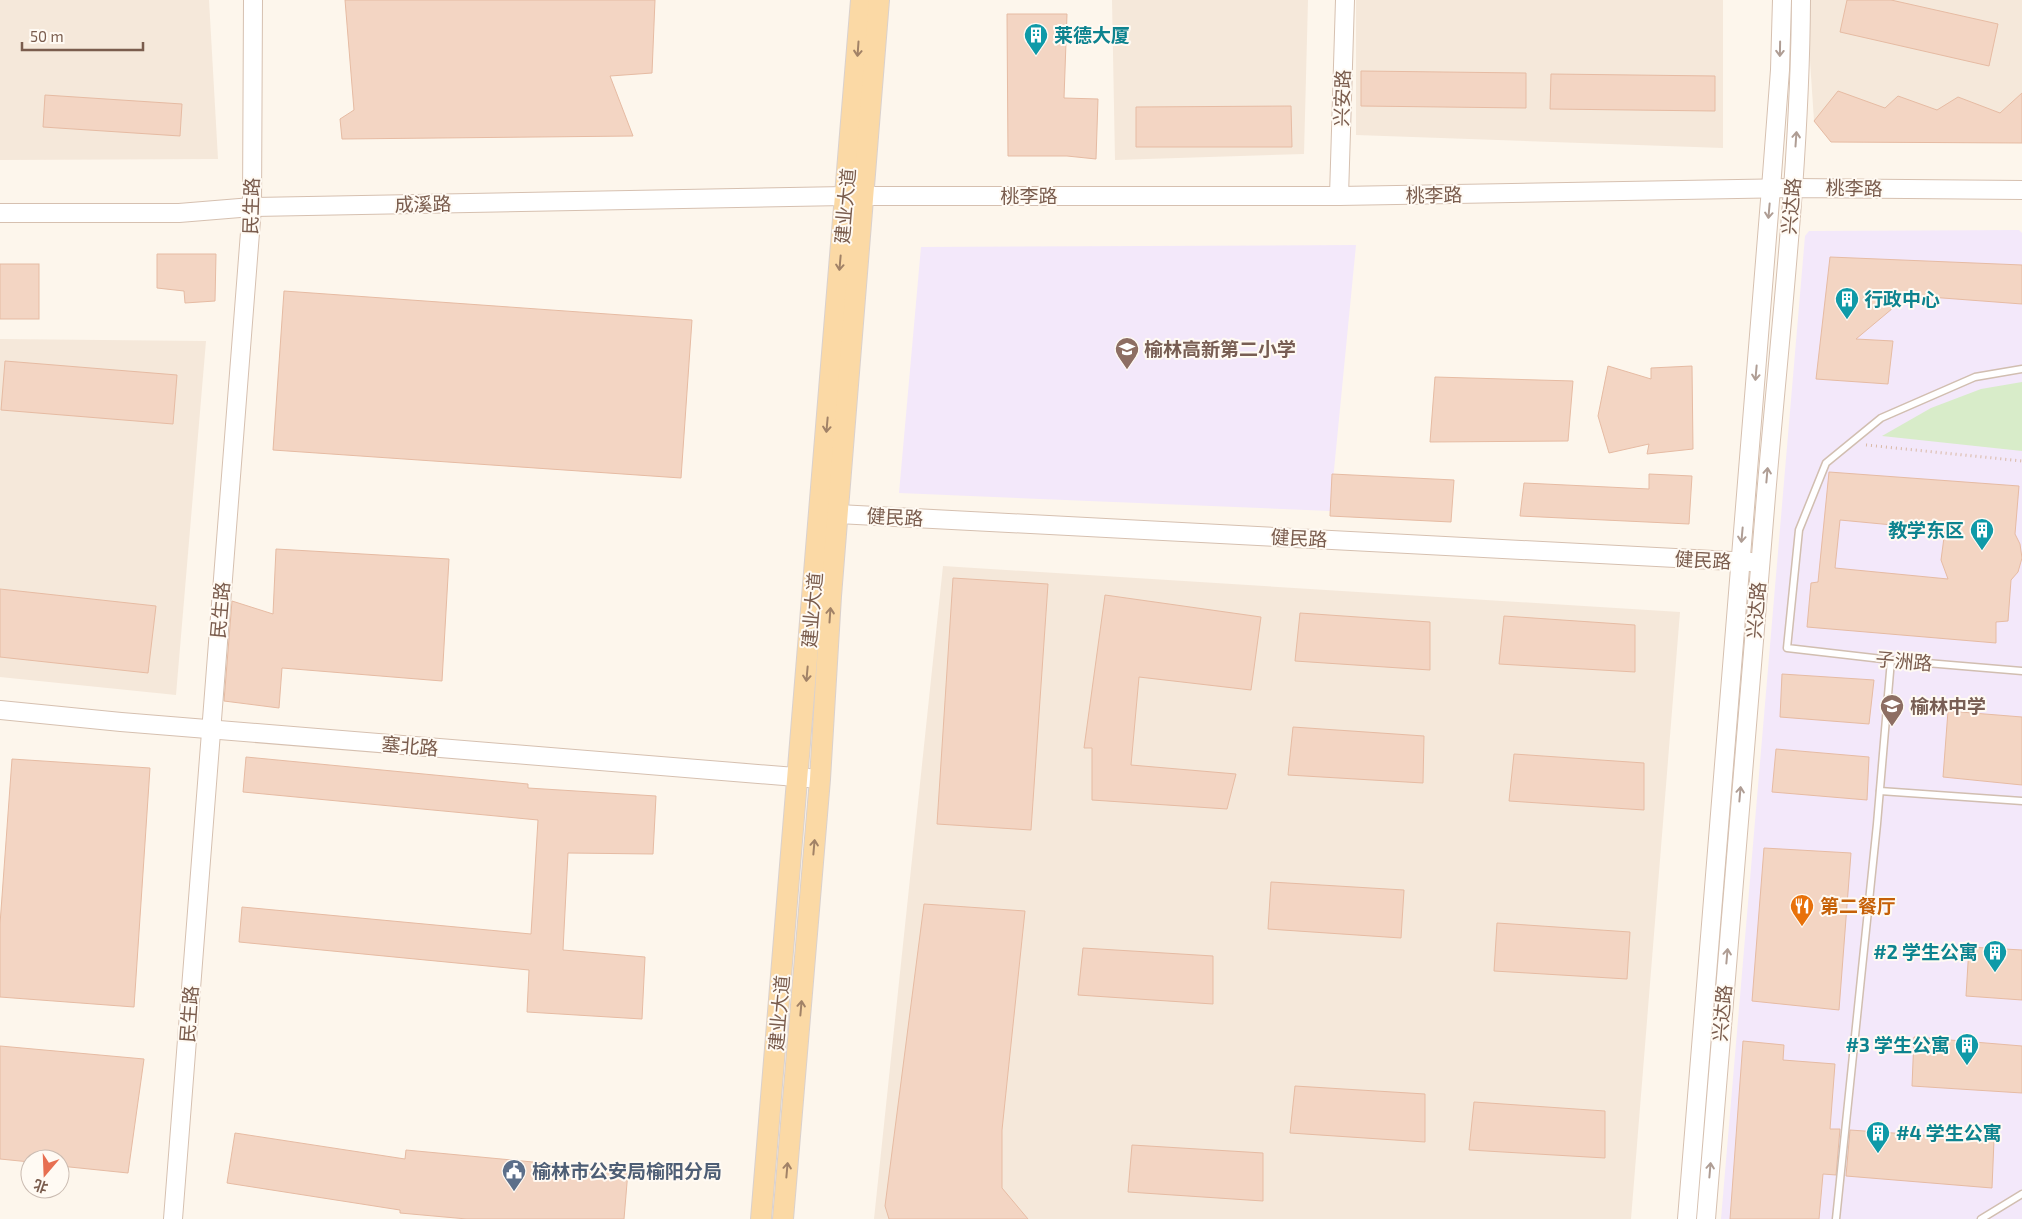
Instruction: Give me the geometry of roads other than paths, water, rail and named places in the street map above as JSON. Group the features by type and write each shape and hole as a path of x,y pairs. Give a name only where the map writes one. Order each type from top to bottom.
{"main road":[{"name":"民生路","path":"173,1219 252,207 253,0"},
{"name":"建业大道","path":"783,1219 820,779 838,514 854,196 861,0"},
{"name":"建业大道","path":"762,1219 798,777 854,196 879,0"},
{"name":"兴安路","path":"1339,196 1345,0"},
{"name":"兴达路","path":"1687,1219 1771,188 1780,70 1782,0"},
{"name":"兴达路","path":"1706,1219 1793,188 1801,66 1801,0"},
{"name":"桃李路","path":"854,196 1339,196 1771,188 2022,190"},
{"name":"成溪路","path":"0,213 179,213 252,207 854,196"},
{"name":"健民路","path":"838,514 1760,563"},
{"name":"塞北路","path":"0,710 211,730 820,779"}],"lane":[{"name":"子洲路","path":"2022,369 1975,377 1881,418 1826,463 1799,530 1787,648 1891,660 2022,671"},
{"path":"1836,1219 1880,791 1891,660"},
{"path":"1880,791 2022,801"},
{"path":"1981,1219 2022,1194"}],"place":[{"name":"莱德大厦","path":"1036,56"},
{"name":"行政中心","path":"1847,320"},
{"name":"榆林高新第二小学","path":"1127,370"},
{"name":"教学东区","path":"1982,551"},
{"name":"榆林中学","path":"1892,727"},
{"name":"第二餐厅","path":"1802,927"},
{"name":"#2 学生公寓","path":"1995,973"},
{"name":"#3 学生公寓","path":"1967,1066"},
{"name":"#4 学生公寓","path":"1878,1154"},
{"name":"榆林市公安局榆阳分局","path":"514,1192"}]}
